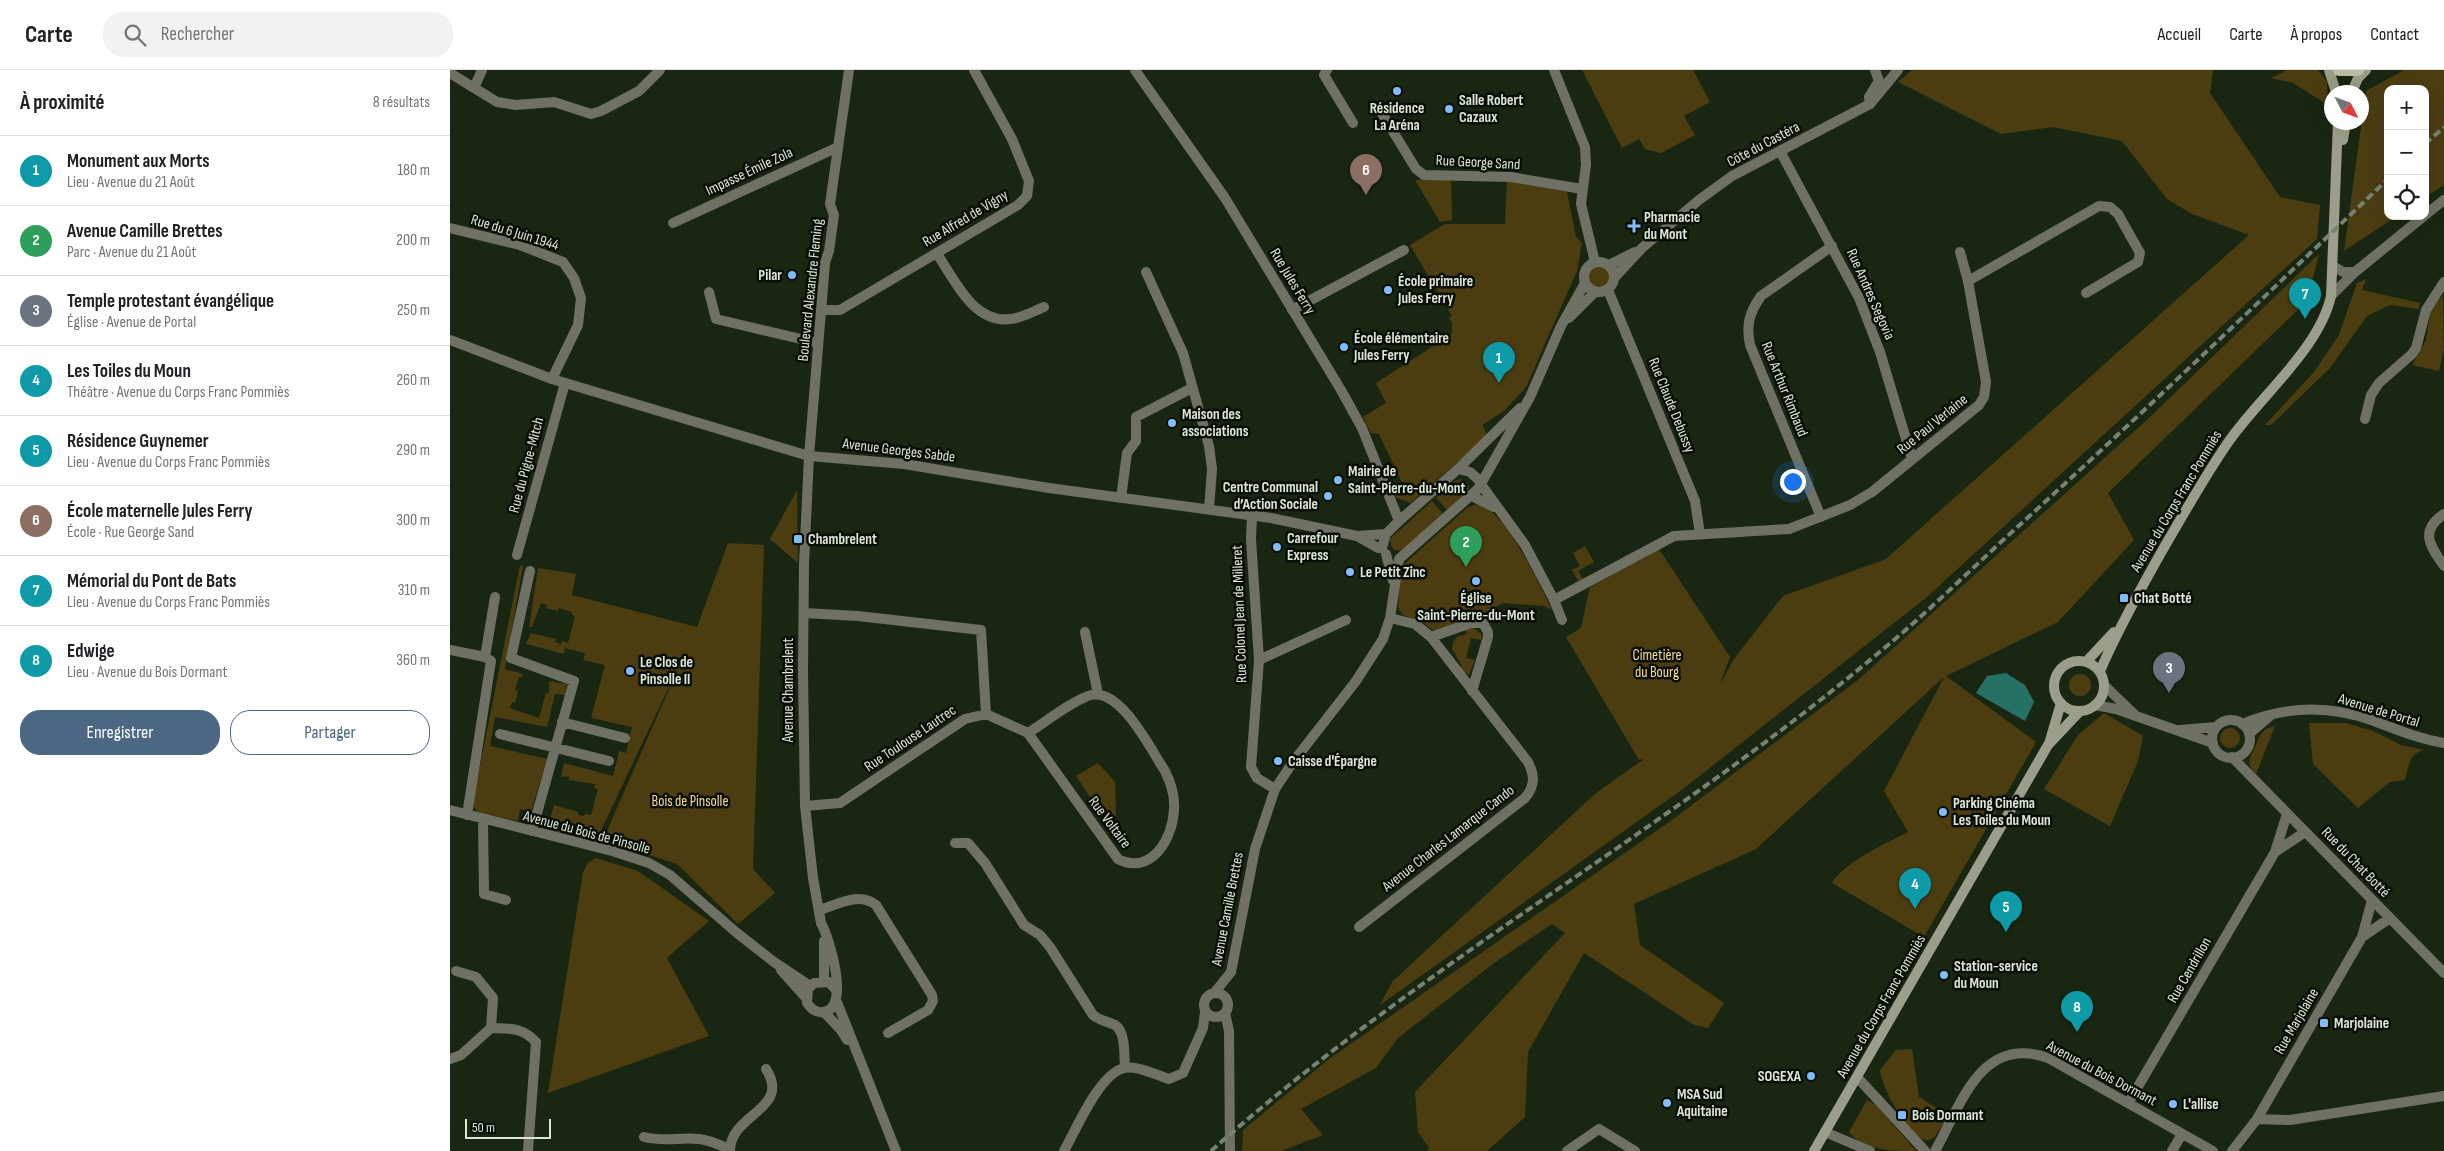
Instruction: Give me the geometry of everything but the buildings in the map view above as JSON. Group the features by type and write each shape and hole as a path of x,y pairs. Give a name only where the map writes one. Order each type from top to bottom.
{"main road":[{"path":"2328,70 2333,85"},
{"path":"2339,70 2358,70"},
{"path":"2355,85 2358,78 2366,70"},
{"name":"Avenue du Corps Franc Pommiès","path":"2100,672 2118,628 2211,468 2237,430 2308,344 2323,320 2331,296 2338,176 2338,130"},
{"name":"Avenue du Corps Franc Pommiès","path":"2338,176 2345,130"},
{"name":"Avenue du Corps Franc Pommiès","path":"2086,662 2118,628"},
{"path":"2086,662 2100,672 2104,685 2102,696 2095,705 2080,711 2066,708 2061,703 2055,692 2058,673 2067,664 2086,662"},
{"name":"Avenue du Corps Franc Pommiès","path":"1814,1151 2048,745 2061,703"},
{"name":"Avenue du Corps Franc Pommiès","path":"2048,745 2080,711"}],"street":[{"path":"474,88 482,70"},
{"path":"450,73 497,102 506,105 554,102 591,114 601,111 639,91 660,70"},
{"name":"Boulevard Alexandre Fleming","path":"809,456 825,259 829,251 834,216 830,204 849,70"},
{"name":"Rue Alfred de Vigny","path":"821,310 840,310 1018,205 1027,196 1030,181 1012,139 974,70"},
{"name":"Rue Jules Ferry","path":"1135,70 1225,198 1362,428 1399,521"},
{"path":"1327,70 1324,75 1353,123"},
{"path":"1554,70 1586,147 1586,165 1581,204 1595,262"},
{"path":"1870,104 1869,97 1879,81 1876,70"},
{"name":"Côte du Castéra","path":"1642,248 1699,200 1732,176 1870,104 1898,70"},
{"name":"Rue George Sand","path":"1378,107 1416,170 1424,175 1511,177 1582,189"},
{"name":"Impasse Émile Zola","path":"673,223 838,147"},
{"name":"Rue Andres Segovia","path":"1780,151 1858,298 1880,352 1912,459"},
{"path":"2429,213 2444,200"},
{"path":"1968,281 2098,206 2110,207 2118,214 2140,253 2138,262 2086,293"},
{"path":"2331,296 2355,272 2420,220"},
{"name":"Rue du 6 Juin 1944","path":"450,228 520,246 563,262 574,278 581,298 578,324 552,379"},
{"name":"Rue Arthur Rimbaud","path":"1821,517 1750,345 1748,321 1753,308 1761,296 1832,246"},
{"path":"1595,262 1609,265 1642,248"},
{"path":"1561,326 1595,292 1608,290 1612,287 1615,277 1642,248"},
{"path":"1292,310 1404,250"},
{"name":"Rue Paul Verlaine","path":"1554,600 1674,536 1789,529 1861,499 1979,405 1984,397 1986,382 1968,281 1960,252"},
{"path":"937,254 978,312 999,318 1012,319 1044,307"},
{"path":"1357,536 1399,559 1472,496 1490,469 1530,397 1561,326 1585,283 1584,272 1595,262"},
{"path":"1609,265 1615,277"},
{"path":"2333,266 2342,272 2355,272"},
{"path":"1146,272 1184,353 1209,446 1212,469 1209,509"},
{"path":"1585,283 1595,292"},
{"path":"2365,418 2371,395 2378,383 2412,354 2416,348 2426,310 2442,287"},
{"name":"Rue Claude Debussy","path":"1608,290 1695,501 1700,534"},
{"path":"709,292 716,319 818,343"},
{"name":"Avenue Georges Sabde","path":"450,340 564,383 809,456 904,464 1121,498 1209,509 1357,536"},
{"name":"Rue du Pigne-Mitch","path":"517,555 564,383"},
{"path":"1121,498 1127,453 1136,441 1136,417 1192,388"},
{"path":"1384,551 1386,534 1458,470 1530,397"},
{"name":"Avenue Chambrelent","path":"809,456 804,564 805,806 825,948 824,981"},
{"path":"1458,470 1470,472 1480,482 1497,509 1508,520 1525,545 1554,600 1562,620"},
{"path":"1472,496 1497,509"},
{"path":"2444,514 2434,521 2429,533 2432,549 2444,566"},
{"name":"Rue Colonel Jean de Milleret","path":"1252,516 1251,539 1259,660 1251,767 1257,778 1275,789"},
{"path":"1357,536 1386,534"},
{"name":"Avenue Camille Brettes","path":"1384,551 1394,584"},
{"name":"Avenue Camille Brettes","path":"1220,995 1231,972 1255,849 1275,789 1293,762 1373,657 1384,639 1390,618 1399,559"},
{"path":"530,571 512,658 574,681 532,831"},
{"path":"485,657 494,597"},
{"path":"804,613 858,616 980,630 986,714 1028,733 1082,699 1098,694 1085,632"},
{"name":"Avenue Charles Lamarque Cando","path":"1359,927 1525,798 1534,784 1533,772 1528,762 1431,637 1416,624 1390,618"},
{"path":"1259,660 1346,620"},
{"path":"1431,637 1471,623 1483,623 1488,637 1472,691"},
{"path":"450,650 485,657 492,661 467,815"},
{"path":"2104,685 2138,718"},
{"name":"Rue Voltaire","path":"1028,733 1114,856 1123,862 1134,863 1153,858 1167,839 1171,824 1174,810 1171,783 1120,704 1106,695 1098,694"},
{"path":"2095,705 2116,709 2212,743 2222,755 2232,757 2245,751"},
{"name":"Avenue de Portal","path":"2242,724 2275,713 2304,709 2331,710 2371,720 2419,739 2444,743"},
{"name":"Avenue de Portal","path":"2249,734 2261,722 2275,713"},
{"name":"Rue Toulouse Lautrec","path":"805,806 840,803 964,719 986,714"},
{"path":"2176,730 2216,727 2225,721 2237,721 2242,724 2249,734 2245,751 2248,772"},
{"path":"562,722 624,738"},
{"path":"2212,743 2216,727"},
{"path":"500,734 556,746 609,761"},
{"name":"Rue du Chat Botté","path":"2232,757 2444,973"},
{"name":"Avenue du Bois de Pinsolle","path":"450,810 612,851 649,863 670,875 774,962 810,986"},
{"name":"Rue Cendrillon","path":"2129,1102 2275,852 2287,814"},
{"path":"483,819 484,894 506,900"},
{"name":"Rue Cendrillon","path":"2275,852 2305,832"},
{"path":"954,844 968,843 985,863 1024,925 1040,935 1050,947 1093,1015 1098,1020 1115,1026 1120,1030 1125,1068"},
{"path":"819,910 860,898 869,899 876,905 932,995 933,1001 928,1010 888,1033"},
{"name":"Rue Marjolaine","path":"2232,1151 2257,1119 2362,937 2372,900"},
{"name":"Rue Marjolaine","path":"2362,937 2390,918"},
{"name":"Avenue Chambrelent","path":"821,923 828,935 834,960 836,990"},
{"name":"Avenue du Bois de Pinsolle","path":"774,962 806,998"},
{"path":"450,1059 461,1056 491,1028 493,998 476,977 456,971"},
{"path":"837,1002 832,1009 824,1012 819,1012 810,1007 806,998 810,986 824,981 833,985 836,990 837,1002 896,1151"},
{"path":"1064,1151 1102,1085 1115,1072 1125,1068 1134,1068 1169,1080 1178,1077 1186,1069 1203,1028 1215,1015 1228,1003 1220,995 1206,998 1203,1005 1215,1015 1228,1027 1230,1151"},
{"path":"824,1012 841,1030 871,1085"},
{"path":"491,1028 514,1029 527,1032 536,1042 528,1151"},
{"name":"Avenue du Bois Dormant","path":"1935,1151 1977,1076 1989,1064 2011,1053 2024,1052 2048,1058 2213,1151"},
{"path":"644,1137 659,1141 698,1139 714,1142 730,1150 737,1128 764,1107 772,1090 773,1080 766,1069"},
{"path":"1857,1077 1925,1151"},
{"path":"2257,1119 2290,1120 2443,1097"},
{"path":"1567,1151 1599,1129 1635,1151"},
{"path":"1825,1132 1870,1151"},
{"path":"2172,1151 2182,1134"}],"green space":[{"path":"1582,70 1693,70 1710,102 1684,116 1695,135 1661,153 1645,149 1639,139 1622,148"},
{"name":"Cimetière du Bourg","path":"1912,70 2213,70 2210,93 2280,197 2320,205 2317,239 1927,597 1683,789 1380,1005 1392,982 1596,793 1644,759 1639,760 1566,637 1581,628 1590,587 1659,549 1730,657 1720,684 1734,659 1783,596 1886,559 2249,235 2192,214 2167,199 2122,141 2053,127 2001,134 1898,82"},
{"path":"2287,70 2318,70 2327,82 2327,85 2324,85 2324,102 2293,83 2271,78"},
{"path":"2404,70 2444,70 2444,185 2429,194 2429,85 2384,85 2384,220 2391,220 2344,251 2361,130 2369,130 2369,89"},
{"path":"1415,180 1451,180 1452,220 1440,222"},
{"path":"1507,180 1567,192 1576,237 1582,243 1577,271 1526,387 1504,411 1482,425 1488,436 1410,503 1395,497 1394,493 1402,492 1405,489 1379,434 1371,433 1363,417 1386,403 1376,383 1452,334 1452,323 1449,318 1452,316 1410,245 1445,224 1505,224"},
{"path":"2319,254 2307,301 2108,493 2134,540 2058,622 1946,676 2036,742 1924,937 1832,883 1838,875 1856,861 1878,847 1908,832 1884,791 1944,677 1756,849 1634,904 1640,945 1724,1003 1708,1028 1694,1025 1584,953 1528,1052 1525,1117 1487,1151 1427,1151 1429,1148 1418,1132 1415,1092 1565,933 1552,924 1494,963 1398,1038 1376,1068 1301,1109 1323,1135 1281,1151 1242,1151 1243,1130 1329,1059 1672,820 1858,680 2150,417"},
{"path":"1600,267 1610,274 1611,278 1604,288 1600,289 1590,282 1589,278 1596,268"},
{"path":"2366,279 2362,290 2420,303 2419,309 2390,305 2367,316 2330,368 2271,425 2265,425 2314,372 2339,335 2357,283"},
{"path":"2443,296 2444,349 2439,371 2412,365 2426,340 2431,309"},
{"path":"1460,479 1469,486 1467,494 1447,510 1436,498 1454,481"},
{"path":"797,490 798,563 770,539"},
{"path":"1432,501 1443,514 1402,550 1395,550 1391,546 1390,539"},
{"path":"1476,504 1487,508 1509,532 1530,566 1552,610 1544,606 1503,603 1482,615 1435,632 1421,621 1403,615 1398,608 1401,570 1403,565 1467,508"},
{"name":"Bois de Pinsolle","path":"728,543 764,545 753,869 775,893 738,924 677,864 603,840 684,655 596,841 547,830 554,805 578,812 578,815 591,815 598,789 594,788 595,784 569,780 569,777 563,776 561,778 564,763 613,776 619,751 626,753 632,727 591,718 605,665 583,660 585,653 565,648 564,654 526,644 531,633 556,639 555,642 561,644 562,641 568,643 575,616 572,615 572,612 559,608 558,611 546,608 547,605 541,603 532,627 529,627 538,568 576,574 572,595 697,627"},
{"path":"1585,546 1594,562 1578,571 1583,579 1578,581 1572,570 1580,566 1573,553"},
{"path":"520,565 523,566 505,669 523,674 522,677 519,677 515,690 518,691 515,703 512,702 510,708 539,718 546,693 549,694 549,681 567,684 565,695 555,694 547,727 495,717 490,746 547,759 531,811 520,809 518,821 478,812 474,807 473,801"},
{"path":"1473,627 1482,635 1481,640 1471,638 1466,658 1475,660 1469,675 1459,668 1462,666 1452,649 1453,642 1457,637 1467,634 1465,630"},
{"path":"2076,674 2084,674 2091,681 2091,689 2084,696 2076,696 2069,689 2069,681"},
{"path":"2104,713 2143,736 2138,761 2110,826 2044,789 2078,735"},
{"path":"2309,723 2346,723 2373,731 2401,745 2424,750 2415,754 2412,758 2405,780 2390,782 2358,808 2313,764"},
{"path":"2275,726 2256,774 2249,763 2251,757 2262,732"},
{"path":"2230,728 2237,731 2240,738 2237,745 2230,748 2223,745 2220,738 2223,731"},
{"path":"1098,763 1115,782 1116,816 1107,822 1076,776"},
{"path":"596,858 638,871 709,921 667,958 709,1036 548,1093 583,872 588,863"},
{"path":"1912,1049 1919,1097 1949,1116 1934,1138 1928,1140 1919,1137 1904,1121 1885,1087 1880,1070 1896,1050"},
{"path":"1867,1100 1876,1105 1916,1151 1880,1149 1862,1143 1849,1132"}],"water":[{"path":"2006,673 2025,685 2034,702 2025,721 1976,693 1987,676"}],"railway":[{"path":"2429,140 2444,127"},
{"path":"1211,1151 1291,1083 1374,1020 1459,958 1716,778 1800,716 1899,636 2108,444 2384,183"}],"place":[{"name":"Résidence La Aréna","path":"1397,91"},
{"name":"Salle Robert Cazaux","path":"1449,109"},
{"name":"École maternelle Jules Ferry","path":"1366,195"},
{"name":"Pharmacie du Mont","path":"1634,226"},
{"name":"Pilar","path":"792,275"},
{"name":"École primaire Jules Ferry","path":"1388,290"},
{"name":"Mémorial du Pont de Bats","path":"2305,319"},
{"name":"École élémentaire Jules Ferry","path":"1344,347"},
{"name":"Monument aux Morts","path":"1499,383"},
{"name":"Maison des associations","path":"1172,423"},
{"name":"Mairie de Saint-Pierre-du-Mont","path":"1338,480"},
{"name":"Centre Communal d’Action Sociale","path":"1328,496"},
{"name":"Chambrelent","path":"798,539"},
{"name":"Carrefour Express","path":"1277,547"},
{"name":"Avenue Camille Brettes","path":"1466,567"},
{"name":"Le Petit Zinc","path":"1350,572"},
{"name":"Église Saint-Pierre-du-Mont","path":"1476,581"},
{"name":"Chat Botté","path":"2124,598"},
{"name":"Le Clos de Pinsolle II","path":"630,671"},
{"name":"Temple protestant évangélique","path":"2169,693"},
{"name":"Caisse d'Épargne","path":"1278,761"},
{"name":"Parking Cinéma Les Toiles du Moun","path":"1943,812"},
{"name":"Les Toiles du Moun","path":"1915,909"},
{"name":"Résidence Guynemer","path":"2006,932"},
{"name":"Station-service du Moun","path":"1944,975"},
{"name":"Marjolaine","path":"2324,1023"},
{"name":"Edwige","path":"2077,1032"},
{"name":"SOGEXA","path":"1811,1076"},
{"name":"MSA Sud Aquitaine","path":"1667,1103"},
{"name":"L'allise","path":"2173,1104"},
{"name":"Bois Dormant","path":"1902,1115"}]}
